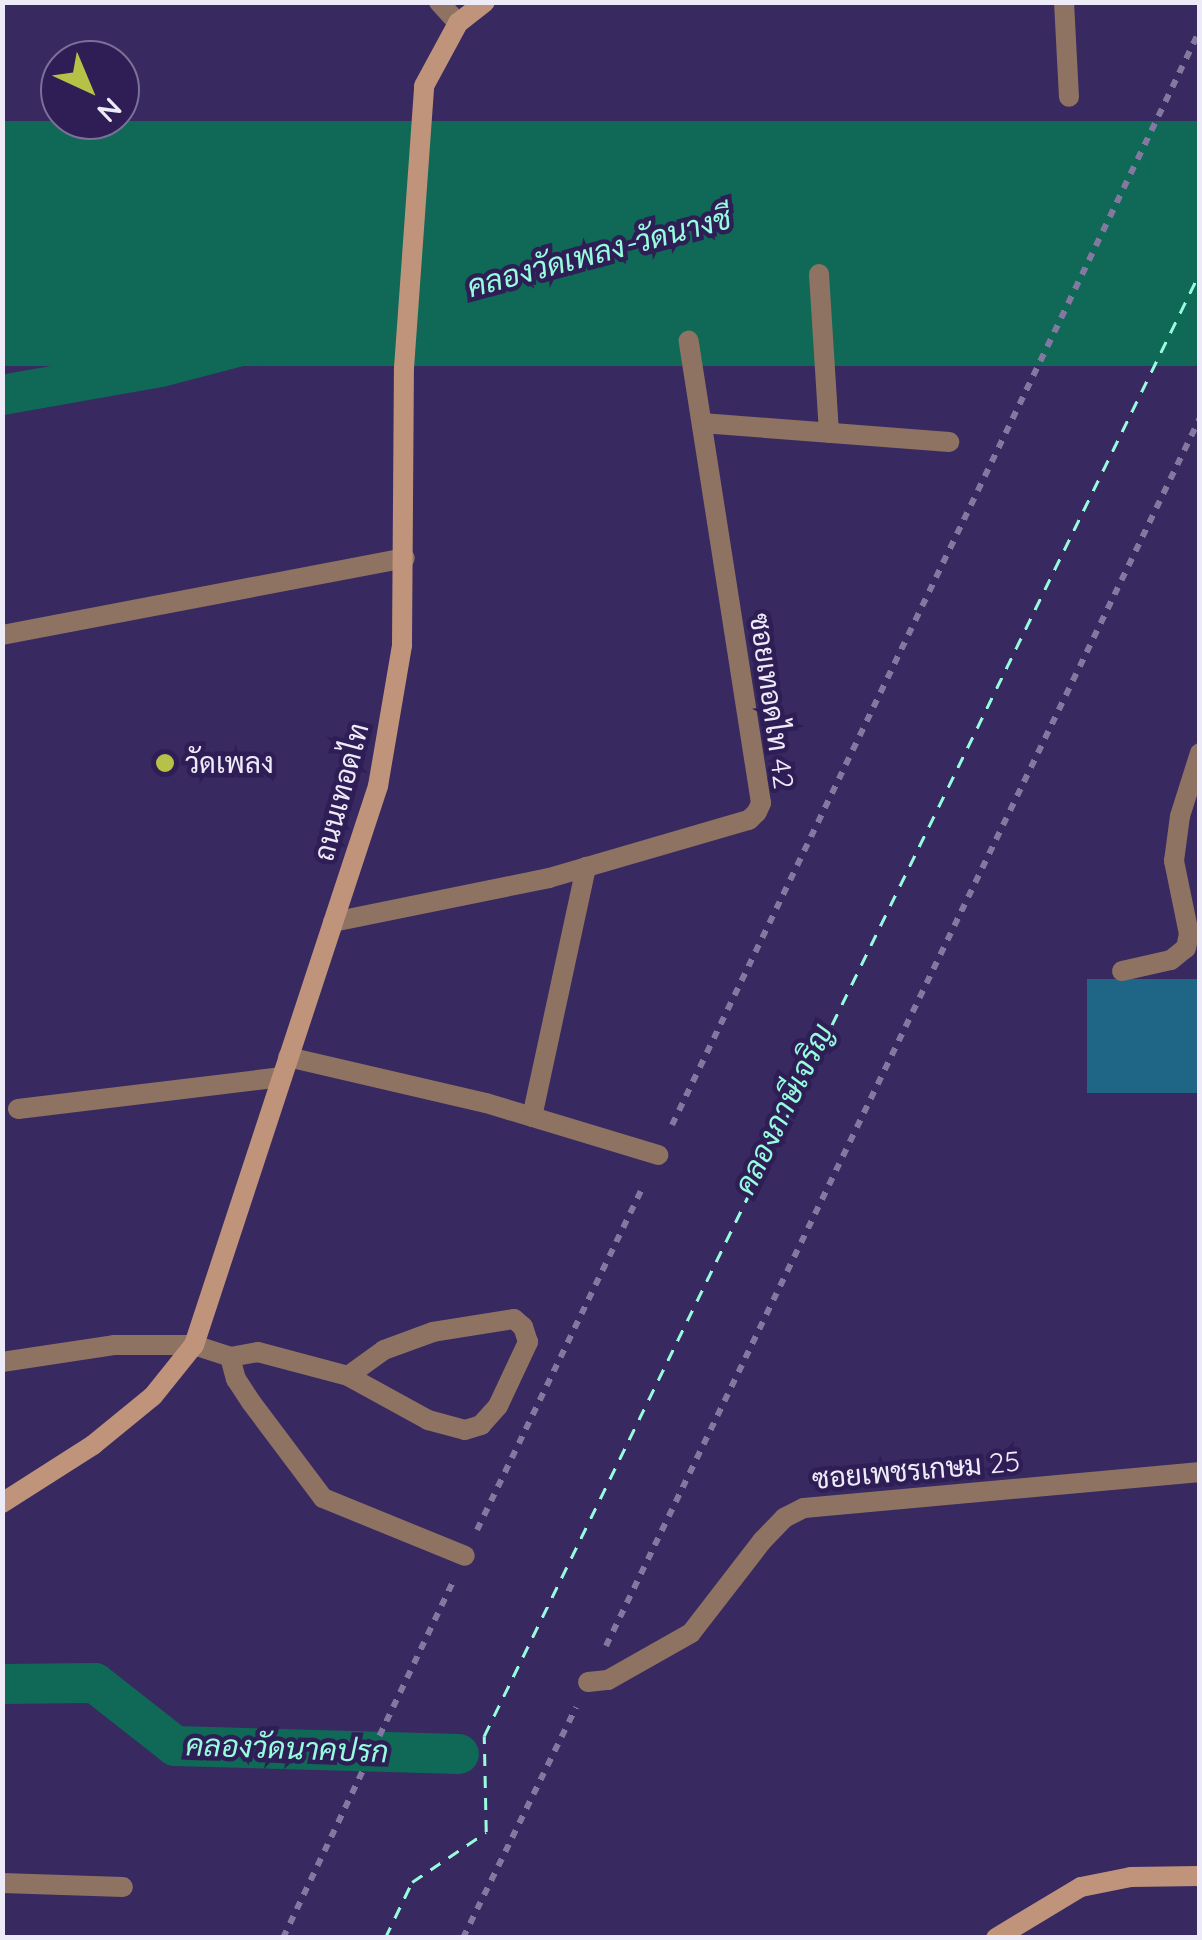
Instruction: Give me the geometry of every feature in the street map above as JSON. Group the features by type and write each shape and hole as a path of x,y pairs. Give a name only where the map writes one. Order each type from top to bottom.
{"main road":[{"name":"ถนนเทอดไท","path":"2,1503 93,1445 153,1396 194,1345 378,786 402,645 404,368 424,86 458,23 486,2"},
{"path":"996,1938 1082,1887 1131,1877 1200,1876"}],"street":[{"path":"439,2 458,23"},
{"path":"1064,2 1069,97"},
{"path":"819,274 829,433"},
{"name":"ซอยเทอดไท 42","path":"333,922 586,867 750,820 761,803 690,341"},
{"path":"702,424 949,442"},
{"path":"2,635 405,558"},
{"path":"1122,971 1170,960 1186,948 1189,934 1174,860 1180,816 1200,752"},
{"path":"532,1117 586,867"},
{"path":"18,1109 285,1067 532,1117 658,1155"},
{"path":"2,1362 114,1345 194,1345 230,1357 258,1352 348,1376 428,1420 465,1430 481,1425 498,1406 528,1342 523,1327 514,1320 433,1332 384,1350 348,1376"},
{"path":"230,1357 236,1379 250,1402 324,1498 465,1556"},
{"name":"ซอยเพชรเกษม 25","path":"588,1682 608,1680 691,1633 762,1541 784,1518 804,1508 1200,1472"},
{"path":"2,1884 124,1887"}],"path":[{"path":"672,1126 1200,30"},
{"path":"463,1938 1200,418"},
{"path":"283,1938 644,1184"}],"water":[{"path":"2,121 40,121 40,140 140,140 140,121 1199,121 1199,366 2,366"}],"building":[{"path":"1087,979 1200,979 1200,1093 1087,1093"}],"waterway":[{"name":"คลองวัดเพลง-วัดนางชี","path":"2,395 161,367 903,172 1171,158 1200,170"},
{"name":"คลองวัดนาคปรก","path":"2,1684 95,1683 175,1746 459,1754"}],"ferry route":[{"path":"385,1938 412,1882 486,1832 484,1736 1200,272"}],"place":[{"name":"วัดเพลง","path":"165,763"}],"water label":[{"name":"คลองภาษีเจริญ","path":"783,1109"}]}
